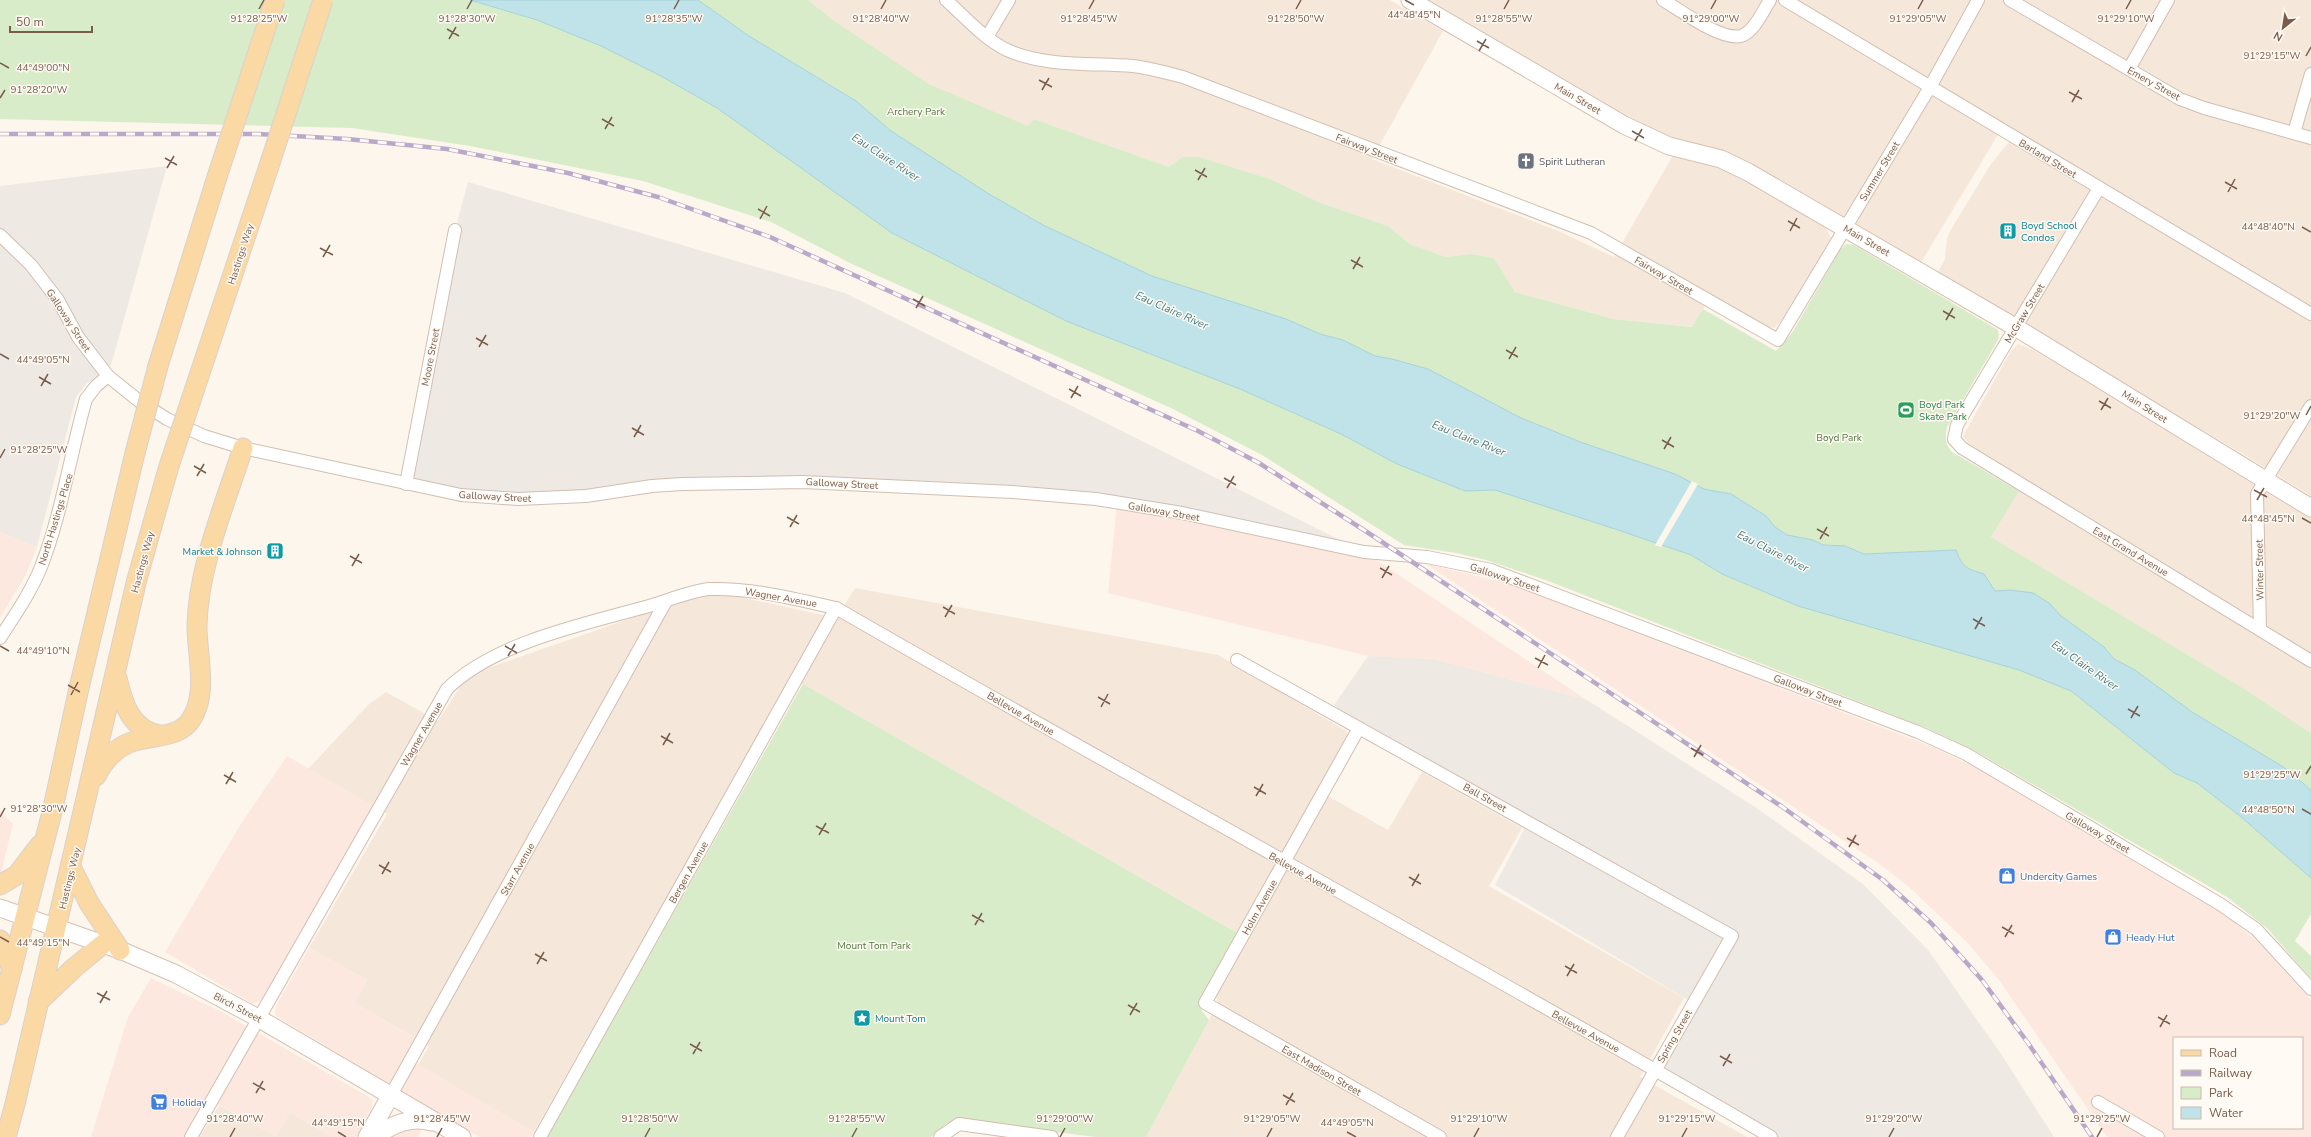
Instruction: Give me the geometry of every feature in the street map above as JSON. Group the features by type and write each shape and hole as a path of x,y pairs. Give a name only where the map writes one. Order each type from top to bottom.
{"main road":[{"path":"0,1015 46,838 78,688 135,453 158,366 217,177 275,0"},
{"name":"Hastings Way","path":"6,1137 71,867 137,579 169,466 268,169 322,0"},
{"path":"90,786 106,758 134,741 178,731 186,726 192,718 200,698 197,627 199,599 205,567 243,448"},
{"path":"116,674 124,704 130,715 149,733 160,735"},
{"path":"0,885 17,875 46,838"},
{"path":"38,1002 75,967 112,947 71,867"},
{"path":"0,940 12,968"}],"street":[{"name":"Fairway Street","path":"946,0 987,37 1006,49 1025,56 1047,61 1135,66 1191,80 1590,233 1778,340"},
{"path":"987,37 1009,0"},
{"name":"Main Street","path":"1410,0 1624,125 1669,146 1721,159 1748,172 2015,327 2311,508"},
{"path":"1663,0 1722,34 1741,36 1752,28 1770,0"},
{"name":"Barland Street","path":"1785,0 2311,314"},
{"name":"Summer Street","path":"1778,340 1930,87 1978,0"},
{"name":"Emery Street","path":"2010,0 2180,99 2204,108 2311,138"},
{"path":"2129,69 2168,0"},
{"path":"2294,134 2311,74"},
{"name":"McGraw Street","path":"1954,439 1957,425 2099,188"},
{"name":"Moore Street","path":"406,484 454,230"},
{"name":"Galloway Street","path":"0,235 31,265 58,300 78,337 108,376 139,401 167,419 204,436 243,448 461,495 518,499 586,496 652,486 715,482 803,482 1014,492 1096,499 1182,512 1364,552 1428,557 1483,568 1918,732 1966,754 2220,904 2256,929 2311,989"},
{"name":"North Hastings Place","path":"0,638 24,600 41,566 62,500 86,399 96,386 108,376"},
{"name":"Winter Street","path":"2260,629 2257,494 2311,406"},
{"name":"East Grand Avenue","path":"1954,439 1962,448 2311,661"},
{"name":"Wagner Avenue","path":"191,1137 447,689 461,675 482,662 548,635 708,589 752,590 836,608"},
{"name":"Starr Avenue","path":"367,1137 666,601"},
{"name":"Bellevue Avenue","path":"836,608 1284,863 1655,1070 1771,1137"},
{"name":"Bergen Avenue","path":"540,1137 836,608"},
{"name":"Ball Street","path":"1237,660 1732,936"},
{"name":"Holm Avenue","path":"1205,1003 1359,728"},
{"name":"Birch Street","path":"0,908 112,947 176,974 258,1018 462,1137"},
{"name":"Spring Street","path":"1617,1137 1732,936"},
{"name":"East Madison Street","path":"1205,1003 1440,1137"},
{"path":"2098,1102 2158,1137"},
{"path":"375,1137 386,1129 408,1120 417,1119 439,1124"},
{"path":"941,1135 959,1124 1052,1137"}],"shaded area":[{"path":"808,0 1390,0 1443,31 1372,159 1558,231 1614,257 1672,157 1686,158 1714,166 1738,176 1826,228 1831,238 1783,320 1774,328 1766,326 1711,295 1693,327 1614,319 1515,292 1494,258 1471,254 1446,257 1410,244 1388,226 1321,203 1270,179 1198,157 1182,157 1169,167 1034,119 1029,127 929,84 833,20"},
{"path":"1428,0 2311,0 2311,496 2243,454 1937,274 1945,259 1947,238 1950,231 1991,164 2018,131 2005,123 1920,264 1649,128"},
{"path":"167,166 111,365 87,383 76,397 37,547 0,532 0,186"},
{"path":"468,182 845,293 1364,552 1096,499 803,482 518,499 406,484 455,230"},
{"path":"2018,344 2033,350 2240,472 2311,517 2311,733 2243,688 1991,537 2025,479 1968,443 1963,436 2011,351"},
{"path":"1117,503 1364,552 1587,700 1434,659 1368,656 1108,593"},
{"path":"0,532 37,547 25,576 0,618"},
{"path":"1426,564 1503,582 1933,747 1974,767 2227,916 2257,941 2311,1000 2311,1137 2107,1137 1999,980 1966,941 1908,886 1878,863"},
{"path":"855,588 1218,655 1346,731 1348,736 1317,790 1388,830 1422,772 1522,828 1489,886 1684,998 1640,1077 1747,1137 1146,1137 1218,1003 1216,997 1248,939 792,678 534,1132 418,1065 429,1046 354,1003 367,980 309,948 387,814 308,769 368,705 386,692 438,721 460,687 476,674 488,668 683,600 704,594 731,595 837,618"},
{"path":"1368,656 1434,659 1587,700 1758,809 1863,884 1928,950 2003,1057 2054,1137 1771,1137 1655,1070 1693,1003 1495,885 1528,822 1359,728 1334,705"},
{"path":"287,756 373,806 262,1000 253,1004 165,952 239,827"},
{"path":"0,811 13,824 0,878"},
{"path":"309,948 367,980 354,1003 416,1039 407,1058 534,1132 531,1137 479,1137 279,1018 275,1014 276,1006"},
{"path":"151,978 220,1011 369,1097 372,1100 372,1107 356,1137 332,1137 290,1112 276,1136 207,1098 184,1137 91,1137 128,1017"},
{"path":"219,1105 276,1136 290,1112 332,1137 200,1137"},
{"path":"427,1118 418,1137 377,1137"}],"green space":[{"path":"0,0 470,0 537,20 601,46 661,76 717,108 892,233 1066,321 1240,389 1341,434 1397,464 1465,491 1495,490 1618,530 1691,555 1722,574 1798,606 2019,670 2071,691 2174,773 2197,783 2241,817 2311,878 2311,914 2295,941 2311,956 2311,979 2268,929 2227,897 1979,753 1927,728 1548,581 1486,560 1456,553 1404,545 1262,455 1173,409 852,264 771,222 643,181 470,146 352,128 0,119"},
{"name":"Boyd Park","path":"698,0 808,0 833,20 929,84 1028,126 1034,119 1169,167 1182,157 1199,157 1270,179 1321,203 1388,226 1410,244 1446,257 1471,254 1494,258 1515,292 1614,319 1692,327 1703,309 1776,351 1792,333 1840,250 1846,244 1854,245 1998,330 1998,340 1947,427 1946,434 1947,443 1952,452 2019,491 1991,537 2243,688 2311,733 2311,790 2285,768 2192,712 2135,670 2114,659 2104,647 2061,616 2049,603 2010,590 1995,591 1984,574 1973,571 1963,564 1956,550 1864,554 1845,546 1823,545 1813,540 1787,535 1775,527 1766,516 1731,494 1704,489 1675,474 1583,443 1521,418 1428,369 1375,356 1343,340 1320,334 1286,319 1152,276 1043,225 989,194 891,131 856,101 749,36"},
{"name":"Mount Tom Park","path":"803,684 1239,934 1201,1005 1202,1011 1209,1020 1146,1137 1096,1137 957,1120 946,1124 931,1137 547,1137"}],"water":[{"name":"Eau Claire River","path":"470,0 698,0 749,36 856,101 891,131 989,194 1043,225 1152,276 1286,319 1320,334 1343,340 1375,356 1428,369 1521,418 1583,443 1675,474 1704,489 1731,494 1766,516 1775,527 1787,535 1813,540 1823,545 1845,546 1864,554 1956,550 1963,564 1973,571 1984,574 1995,591 2010,590 2033,593 2049,603 2061,616 2104,647 2114,659 2135,670 2192,712 2285,768 2311,790 2311,878 2241,817 2197,783 2174,773 2071,691 2019,670 1798,606 1722,574 1691,555 1618,530 1495,490 1465,491 1397,464 1341,434 1240,389 1066,321 892,233 717,108 661,76 601,46 537,20"}],"pier":[{"path":"1692,481 1698,484 1661,547 1655,545"}],"railway":[{"path":"0,134 258,134 347,139 447,149 568,173 658,197 770,237 1198,431 1259,463 1367,532 1781,806 1883,880 1931,923 1982,980 2028,1043 2092,1137"}],"place":[{"name":"Spirit Lutheran","path":"1526,161"},
{"name":"Boyd School Condos","path":"2008,231"},
{"name":"Boyd Park Skate Park","path":"1906,410"},
{"name":"Market & Johnson","path":"275,551"},
{"name":"Undercity Games","path":"2007,876"},
{"name":"Heady Hut","path":"2113,937"},
{"name":"Mount Tom","path":"862,1018"},
{"name":"Holiday","path":"159,1102"}],"park label":[{"name":"Archery Park","path":"916,111"}]}
